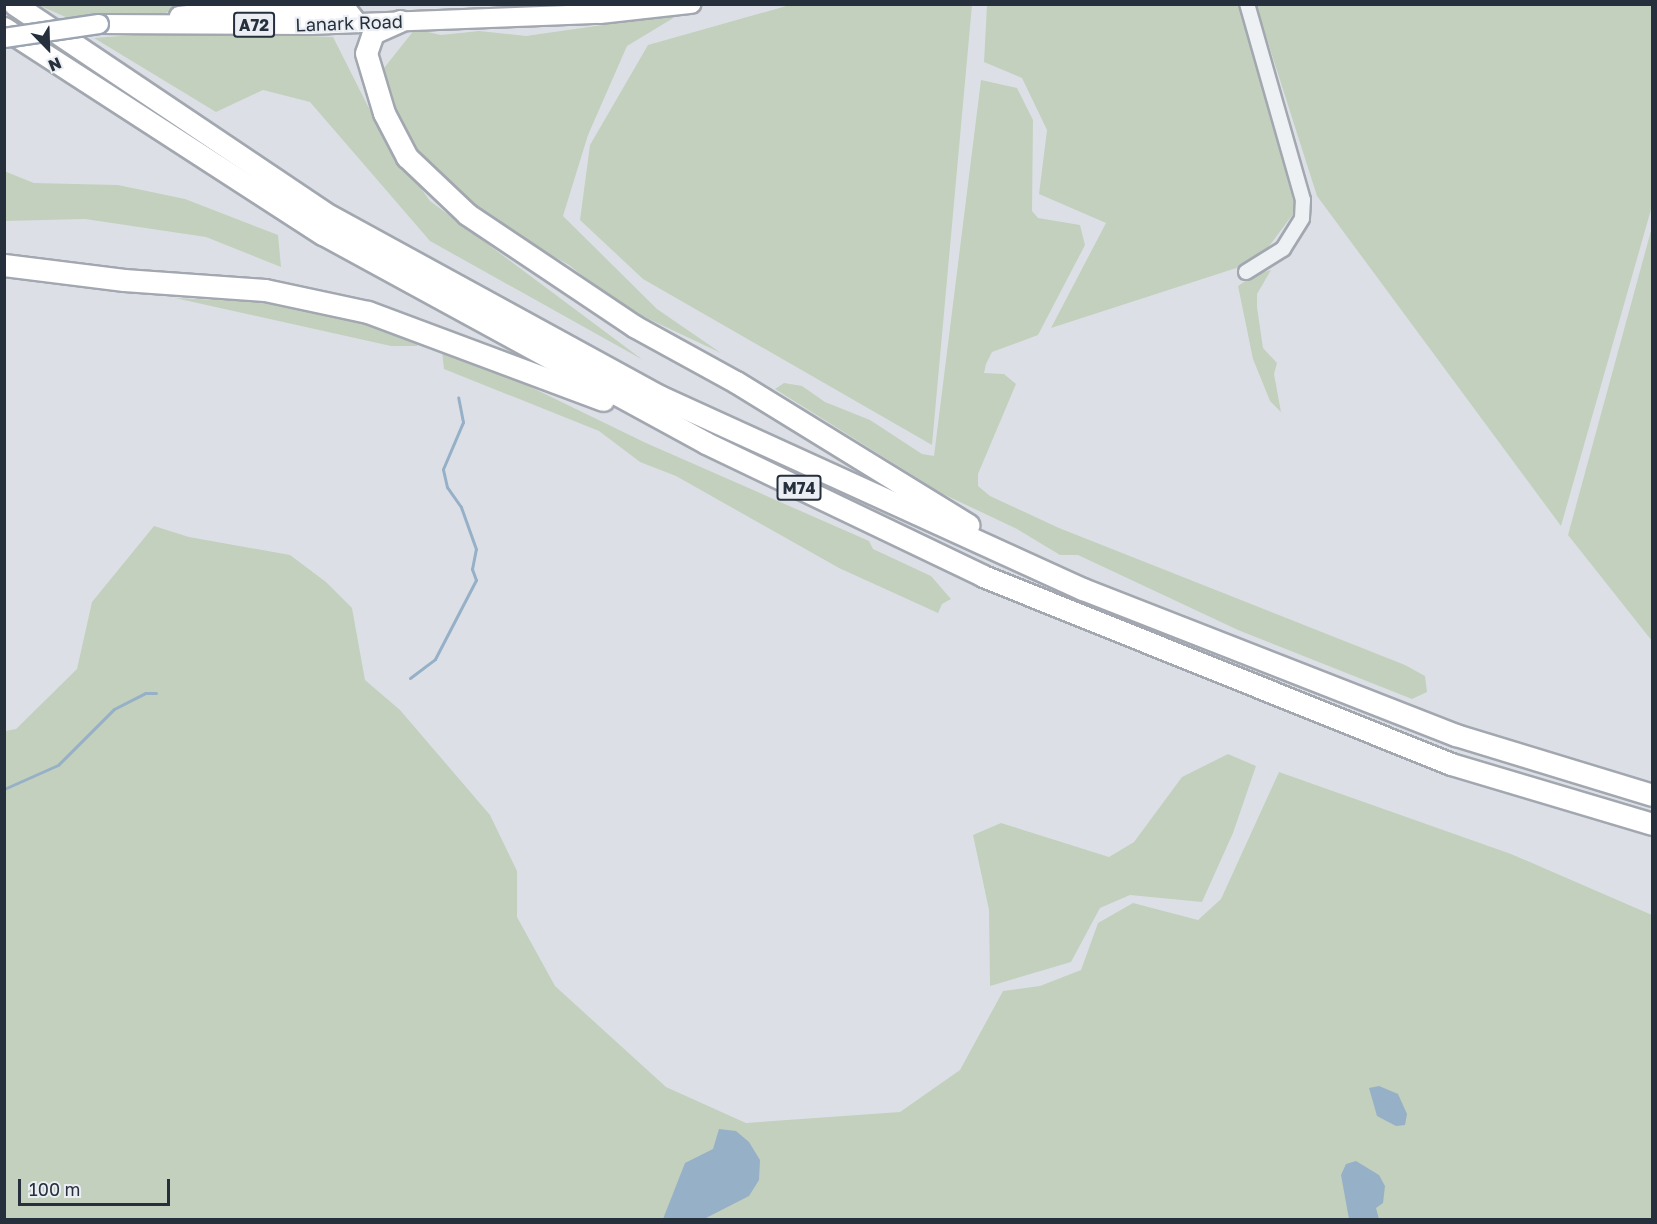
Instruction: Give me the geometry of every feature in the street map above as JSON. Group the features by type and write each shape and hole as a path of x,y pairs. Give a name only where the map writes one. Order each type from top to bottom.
{"highway":[{"name":"M74","path":"14,4 323,212 659,396 1045,573 1456,735 1653,795"},
{"path":"366,53 373,33 414,15"},
{"name":"M74","path":"358,23 384,113 407,157 467,214 634,326 736,382 1045,573"},
{"name":"M74","path":"4,28 323,234 687,433 1028,594 1451,764 1653,824"},
{"name":"M74","path":"4,266 124,280 265,290 368,312 687,433"}],"main road":[{"name":"Lanark Road","path":"150,22 226,7 284,4"},
{"name":"Lanark Road","path":"4,38 99,24 150,22 358,23 414,15 600,14 691,4"},
{"name":"A72","path":"226,7 348,9 358,23"}],"street":[{"path":"1246,4 1303,200 1302,218 1283,249 1246,272"}],"green space":[{"path":"38,5 192,5 165,13 75,21"},
{"path":"790,5 972,5 932,445 643,279 580,220 590,145 648,45"},
{"path":"987,5 1239,5 1296,210 1258,261 1051,328 1106,223 1039,194 1047,130 1022,78 984,62"},
{"path":"1256,5 1652,5 1652,206 1561,526 1317,196"},
{"path":"700,11 680,14 627,46 588,135 563,216 657,309 721,353 619,305 569,265 503,228 453,187 406,141 384,68 415,29 441,35 479,31 526,36"},
{"path":"186,31 333,37 381,132 430,201 643,360 430,241 310,102 263,90 216,112 94,38"},
{"path":"981,80 1017,88 1033,120 1032,211 1038,218 1080,225 1085,245 1038,335 992,352 986,364 984,373 1004,374 1016,384 978,474 978,486 990,496 1059,528 1405,665 1425,676 1427,692 1412,699 1238,630 1078,555 1060,555 1017,529 941,493 775,389 784,383 802,386 825,402 870,420 922,454 934,456"},
{"path":"4,171 34,183 118,185 185,199 278,235 281,267 206,237 85,219 5,221"},
{"path":"1652,227 1652,641 1568,535"},
{"path":"1271,270 1257,294 1257,307 1263,348 1277,363 1274,374 1281,412 1270,401 1253,359 1238,286 1254,275"},
{"path":"175,298 264,302 323,313 419,339 417,346 391,346"},
{"path":"442,351 504,374 646,443 869,541 873,549 931,576 951,599 942,604 938,613 839,568 676,476 640,462 599,431 444,369"},
{"path":"154,526 189,537 290,555 326,582 352,608 365,680 400,710 490,815 517,871 517,917 555,986 666,1087 746,1123 900,1112 960,1070 1003,991 1040,986 1081,970 1098,923 1133,903 1198,920 1221,899 1279,772 1511,854 1652,915 1652,1219 5,1220 5,731 16,729 77,669 92,602"},
{"path":"1228,754 1256,766 1233,833 1202,902 1130,895 1100,908 1071,962 990,986 989,910 973,835 1001,823 1109,857 1134,842 1182,777"}],"water":[{"path":"1379,1086 1398,1094 1407,1114 1405,1125 1396,1126 1377,1116 1369,1088"},
{"path":"719,1129 736,1131 749,1142 760,1160 759,1180 749,1196 704,1219 663,1219 685,1163 713,1149"},
{"path":"1356,1161 1379,1175 1385,1186 1383,1203 1376,1208 1379,1219 1349,1219 1341,1175 1346,1164"}],"waterway":[{"path":"410,678 435,659 476,580 472,569 476,549 461,507 447,487 443,469 463,422 458,397"},
{"path":"4,789 58,765 114,709 145,693 156,693"}]}
